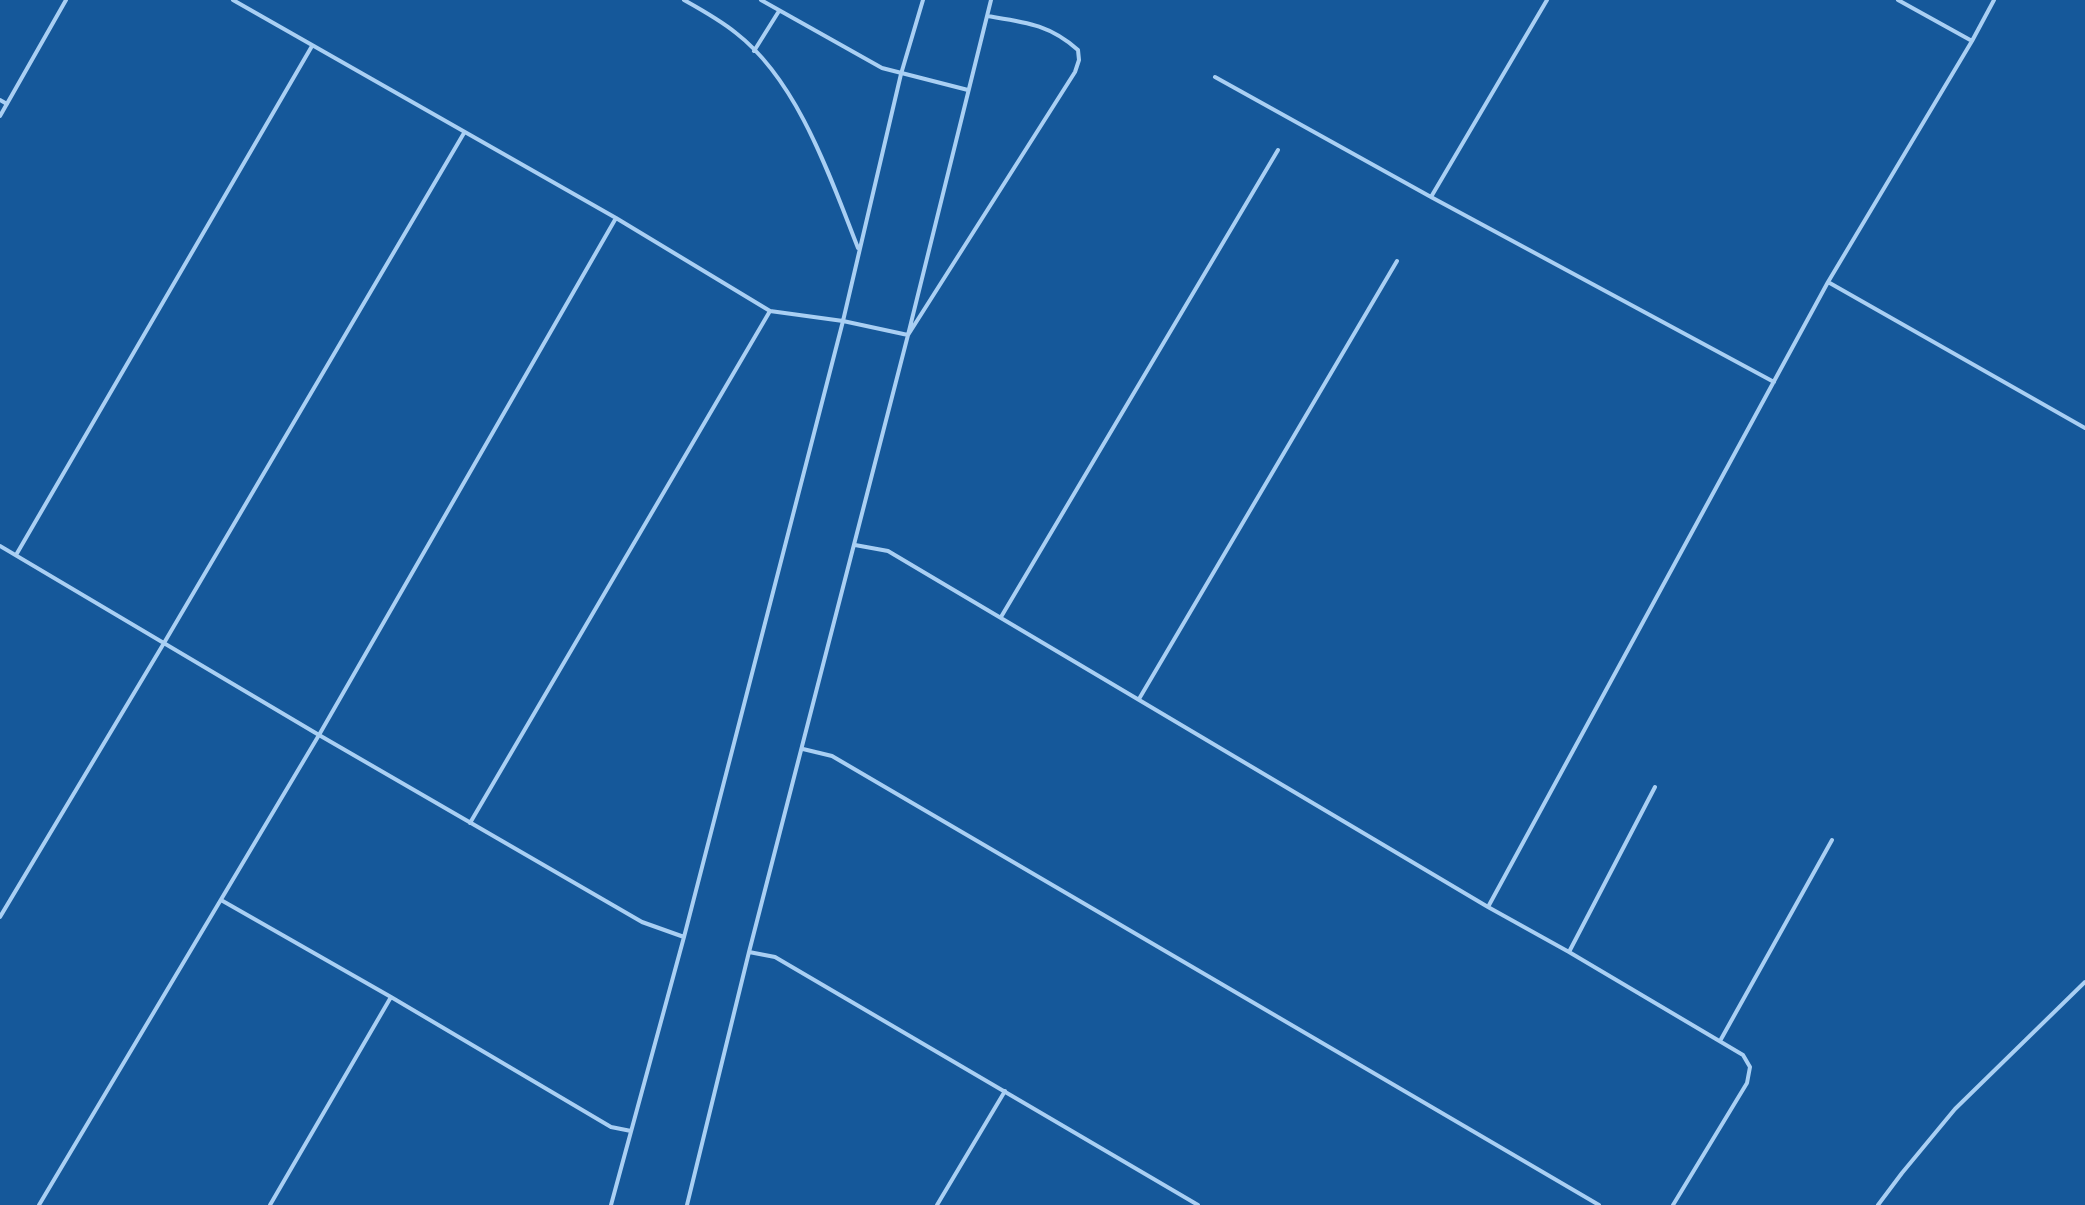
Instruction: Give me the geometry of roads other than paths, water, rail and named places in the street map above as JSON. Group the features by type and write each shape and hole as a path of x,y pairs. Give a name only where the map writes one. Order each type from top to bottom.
{"street":[{"path":"0,116 66,0"},
{"path":"233,0 464,133 616,218 770,311 843,321 908,335"},
{"path":"684,0 716,18 737,33 783,86 822,156 859,248"},
{"path":"761,0 874,65 901,74 968,90"},
{"path":"611,1205 684,937 843,321 901,74 923,0"},
{"path":"687,1205 749,952 855,545 991,0"},
{"path":"1431,197 1547,0"},
{"path":"1898,0 1972,41"},
{"path":"1488,907 1828,282 1972,41 1994,0"},
{"path":"754,51 779,11"},
{"path":"908,335 1075,72 1079,60 1078,50 1054,32 1031,23 987,16"},
{"path":"16,555 312,46"},
{"path":"1215,77 1431,197 1774,382"},
{"path":"0,100 7,104"},
{"path":"0,918 164,643 464,133"},
{"path":"1001,617 1278,150"},
{"path":"40,1205 319,735 616,218"},
{"path":"1139,699 1397,261"},
{"path":"1828,282 2085,428"},
{"path":"470,823 770,311"},
{"path":"855,545 888,552 1001,617 1488,907 1569,952 1743,1055 1750,1067 1747,1083 1673,1205"},
{"path":"1,548 16,555 319,735 642,922 684,937"},
{"path":"803,749 832,756 1599,1205"},
{"path":"1569,952 1655,787"},
{"path":"1720,1041 1832,840"},
{"path":"221,900 391,997 611,1127 631,1131"},
{"path":"749,952 775,957 1198,1205"},
{"path":"1878,1205 1902,1173 1955,1109 2085,982"},
{"path":"270,1205 391,997"},
{"path":"937,1205 1005,1091"}]}
